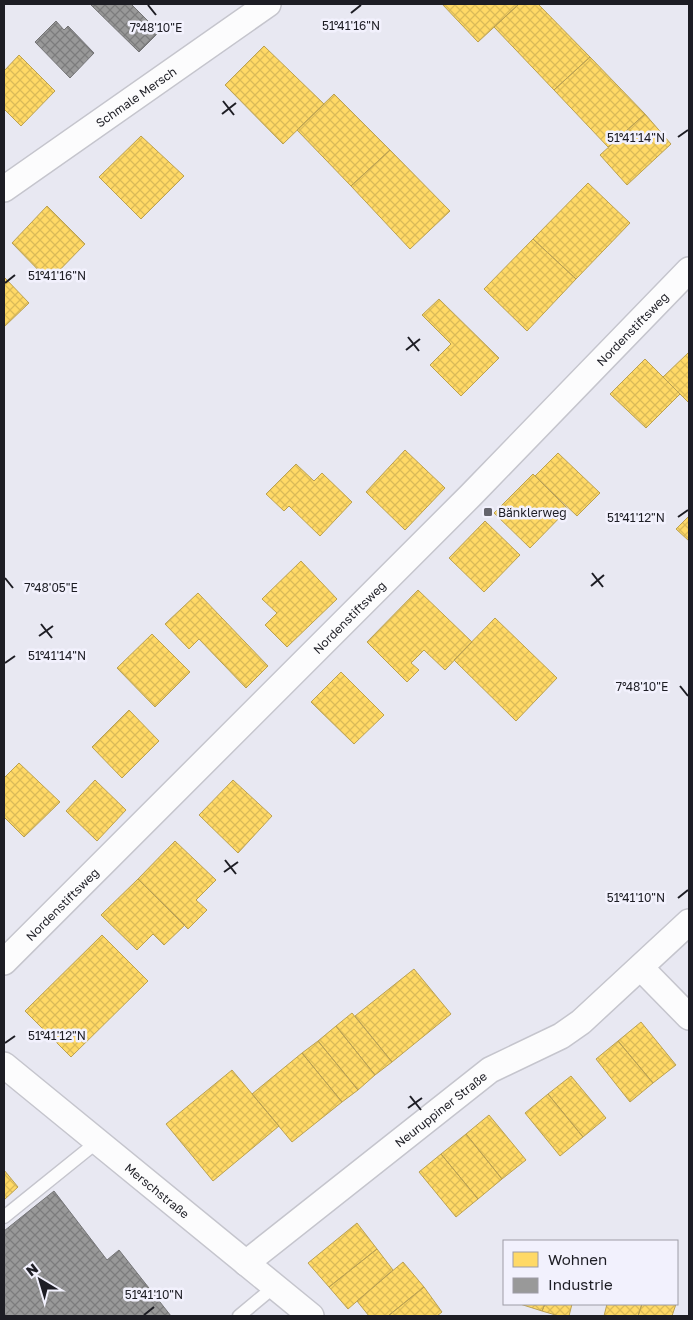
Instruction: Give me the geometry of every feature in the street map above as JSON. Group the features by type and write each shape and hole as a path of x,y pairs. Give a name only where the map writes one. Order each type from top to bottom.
{"street":[{"name":"Schmale Mersch","path":"4,189 268,4"},
{"name":"Nordenstiftsweg","path":"4,962 471,495 689,270"},
{"name":"Neuruppiner Straße","path":"246,1263 490,1070 561,1036 581,1022 689,922"},
{"path":"641,968 689,1018"},
{"name":"Merschstraße","path":"4,1065 311,1316"}],"lane":[{"path":"4,1217 97,1142"},
{"path":"239,1316 274,1287"}],"building: Wohnen":[{"path":"442,4 519,4 478,42"},
{"path":"519,4 538,4 590,57 554,90 494,27"},
{"path":"264,46 324,104 283,144 225,85"},
{"path":"19,55 55,91 21,126 4,109 4,71"},
{"path":"590,57 645,114 608,147 554,90"},
{"path":"334,94 390,150 351,186 297,130"},
{"path":"645,114 671,144 627,185 600,155"},
{"path":"141,136 184,176 141,219 99,177"},
{"path":"390,150 450,211 410,249 351,186"},
{"path":"588,183 630,223 576,279 533,239"},
{"path":"47,206 85,244 49,281 12,243"},
{"path":"533,239 576,279 527,331 484,289"},
{"path":"4,277 29,303 4,327"},
{"path":"439,299 499,358 461,396 430,365 451,344 422,315"},
{"path":"689,354 689,403 663,377"},
{"path":"645,359 680,394 646,428 610,394"},
{"path":"405,450 445,488 405,530 366,492"},
{"path":"558,453 600,493 577,516 535,476"},
{"path":"296,464 314,481 322,473 352,502 320,536 289,506 284,511 266,494"},
{"path":"533,474 568,509 530,548 494,513"},
{"path":"689,516 689,541 676,529"},
{"path":"485,521 520,555 484,592 449,558"},
{"path":"301,561 337,599 287,647 265,625 277,613 262,599"},
{"path":"418,590 472,642 445,670 424,650 411,663 419,670 407,682 367,642"},
{"path":"198,593 268,666 246,688 199,639 189,649 165,624"},
{"path":"495,618 557,678 516,721 454,660"},
{"path":"152,634 190,672 155,707 117,668"},
{"path":"341,672 384,715 354,744 311,702"},
{"path":"129,710 159,741 122,778 92,747"},
{"path":"19,763 60,802 24,837 4,817 4,778"},
{"path":"95,780 126,810 97,841 66,811"},
{"path":"233,780 272,816 238,853 199,815"},
{"path":"175,841 216,880 196,900 207,910 188,929 138,879"},
{"path":"138,879 185,925 164,945 153,934 137,950 101,915"},
{"path":"102,935 148,981 71,1057 25,1011"},
{"path":"414,969 451,1014 392,1062 355,1016"},
{"path":"352,1013 392,1062 375,1075 336,1026"},
{"path":"641,1022 676,1065 653,1083 618,1041"},
{"path":"336,1026 375,1075 358,1090 318,1041"},
{"path":"318,1041 358,1090 342,1102 302,1053"},
{"path":"618,1041 653,1083 630,1102 596,1059"},
{"path":"302,1053 342,1102 292,1142 252,1094"},
{"path":"232,1070 279,1126 213,1181 166,1124"},
{"path":"571,1076 606,1118 583,1137 548,1094"},
{"path":"548,1094 583,1137 560,1156 525,1113"},
{"path":"489,1115 526,1160 502,1179 466,1134"},
{"path":"466,1134 502,1179 478,1199 441,1154"},
{"path":"441,1154 478,1199 456,1217 419,1172"},
{"path":"4,1170 18,1187 4,1200"},
{"path":"357,1223 377,1249 329,1287 308,1263"},
{"path":"377,1249 393,1270 348,1309 329,1287"},
{"path":"403,1262 424,1287 388,1316 369,1316 357,1301"},
{"path":"424,1287 442,1312 437,1316 388,1316"},
{"path":"523,1305 545,1305 542,1311"},
{"path":"545,1305 572,1305 569,1316 559,1316 542,1311"},
{"path":"607,1305 642,1305 638,1316 604,1316"},
{"path":"642,1305 676,1305 672,1316 638,1316"}],"building: Industrie":[{"path":"90,4 131,4 159,32 139,52"},
{"path":"56,21 64,30 68,26 94,53 70,78 35,42"},
{"path":"54,1191 107,1260 119,1250 171,1316 4,1316 4,1231"}],"place":[{"name":"Bänklerweg","path":"488,512"}]}
